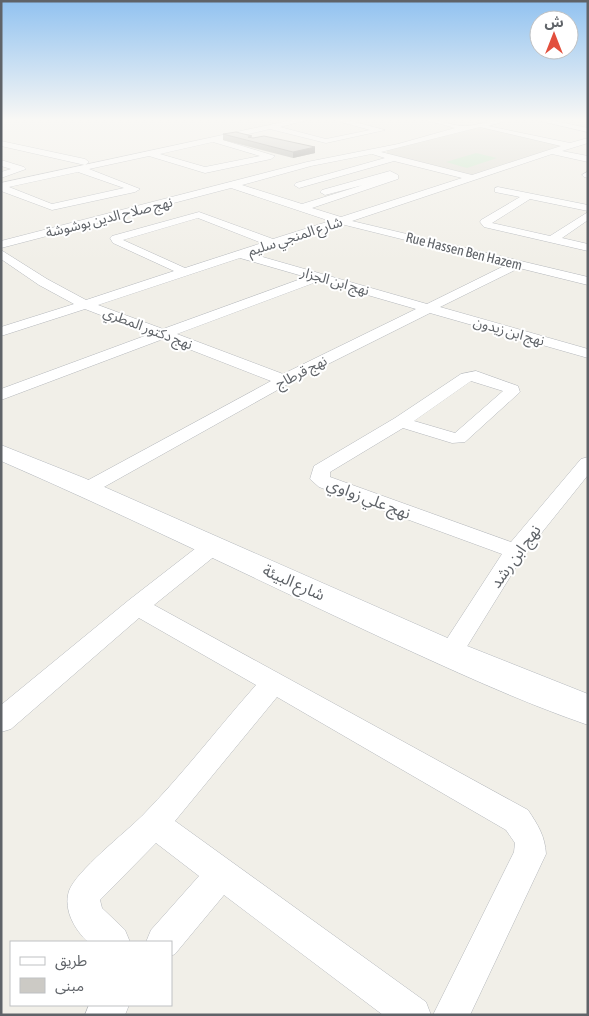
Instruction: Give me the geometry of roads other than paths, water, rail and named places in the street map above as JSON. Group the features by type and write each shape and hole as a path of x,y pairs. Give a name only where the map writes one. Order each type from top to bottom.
{"main road":[{"name":"شارع البيئة","path":"1,452 88,488 449,654 588,710"}],"street":[{"path":"1,175 21,169 12,166"},
{"path":"1,180 74,166"},
{"path":"1,187 77,166"},
{"path":"1,187 52,207 139,189 85,166"},
{"path":"193,166 205,170 222,166"},
{"name":"نهج صلاح الدين بوشوشة","path":"1,244 302,166"},
{"path":"291,182 358,166"},
{"path":"325,192 415,166"},
{"path":"426,166 472,178"},
{"name":"شارع المنجي سليم","path":"1,332 508,166"},
{"path":"301,208 395,177 390,174"},
{"path":"268,176 336,195"},
{"name":"Rue Hassen Ben Hazem","path":"232,185 341,221 588,281"},
{"path":"357,189 401,202"},
{"path":"498,190 588,208"},
{"path":"159,195 200,212 199,215"},
{"path":"529,196 485,222 488,225 552,240 582,255 558,274"},
{"path":"552,240 588,214"},
{"path":"185,272 116,240 119,237 199,215 272,244"},
{"name":"نهج دكتور المطري","path":"1,253 44,282 86,305 284,380"},
{"name":"نهج ابن الجزار","path":"240,254 430,309"},
{"path":"1,269 18,264"},
{"name":"نهج قرطاج","path":"88,488 284,380 430,309 517,264"},
{"path":"1,395 316,277"},
{"name":"نهج ابن زيدون","path":"430,309 588,354"},
{"name":"نهج علي زواوي","path":"401,422 452,438 459,438 513,391 511,388 476,376 470,376 401,422 321,470 320,479 326,483 516,551"},
{"name":"نهج ابن رشد","path":"449,654 516,551 584,473"},
{"path":"1,721 137,606 213,546"},
{"path":"137,606 386,744 517,820 530,840 530,854 451,1015"},
{"path":"112,941 86,915 82,900 85,892 154,824 273,683"},
{"path":"154,824 413,1015"},
{"path":"164,941 221,874"}]}
